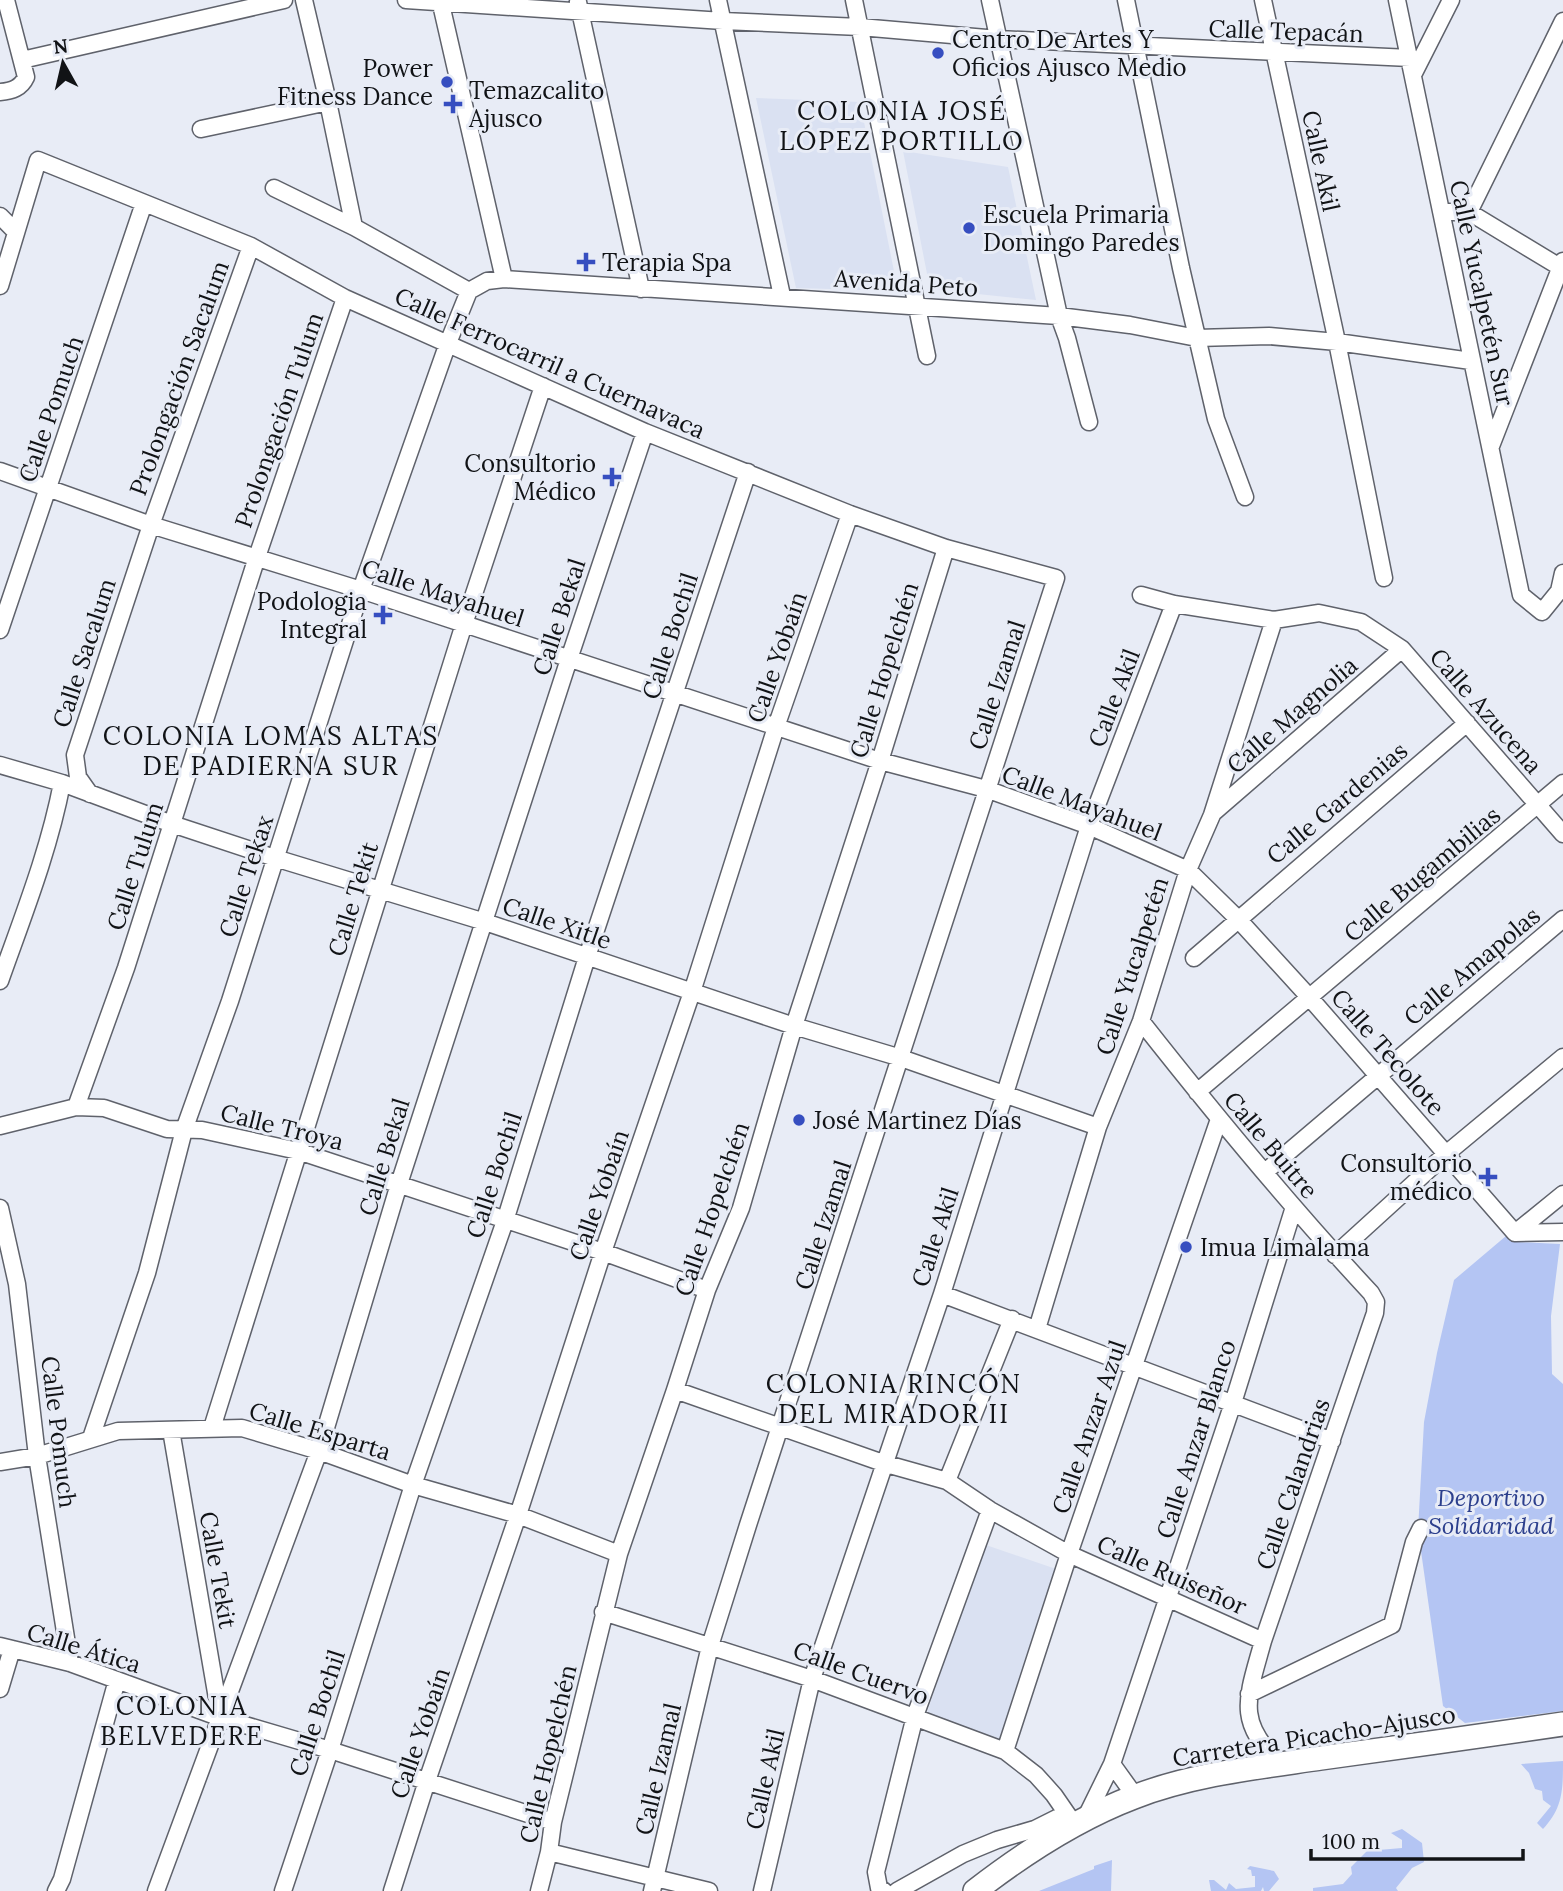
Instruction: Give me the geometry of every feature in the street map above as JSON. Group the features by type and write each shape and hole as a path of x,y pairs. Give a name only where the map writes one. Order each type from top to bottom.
{"main road":[{"name":"Carretera Picacho-Ajusco","path":"975,1891 1075,1819 1135,1796 1184,1782 1281,1764 1563,1724"}],"street":[{"path":"0,92 15,90 26,77 6,0"},
{"path":"22,60 284,0"},
{"path":"304,0 354,227"},
{"name":"Calle Tepacán","path":"406,0 578,5 723,21 860,27 998,39 1274,54 1410,58"},
{"path":"718,0 782,296"},
{"path":"854,0 927,356"},
{"path":"990,0 1059,316 1089,422"},
{"path":"1126,0 1181,268 1216,419 1245,496"},
{"name":"Calle Akil","path":"1263,0 1337,342 1384,578"},
{"name":"Calle Yucalpetén Sur","path":"1397,0 1521,595 1542,612 1559,591 1563,573"},
{"path":"1413,75 1451,0"},
{"path":"440,1 503,279"},
{"path":"578,5 641,289"},
{"path":"1469,212 1563,21"},
{"path":"201,128 328,102"},
{"name":"Calle Ferrocarril a Cuernavaca","path":"16,232 38,160 251,246 345,298 645,432 850,514 946,548 1056,578"},
{"path":"274,188 354,227 469,291"},
{"name":"Calle Pomuch","path":"0,630 144,203"},
{"path":"1442,212 1469,212 1562,265 1491,446"},
{"path":"0,216 16,232 0,286"},
{"name":"Prolongación Sacalum","path":"151,525 251,246"},
{"name":"Avenida Peto","path":"469,291 486,281 503,279 782,296 1059,316 1130,325 1197,338 1269,336 1471,360"},
{"name":"Calle Tekax","path":"91,1438 147,1273 184,1130 230,1001 361,590 469,291"},
{"name":"Prolongación Tulum","path":"257,557 345,298"},
{"name":"Calle Tekit","path":"212,1428 379,891 543,387"},
{"name":"Calle Bekal","path":"156,1891 319,1451 399,1184 645,432"},
{"name":"Calle Mayahuel","path":"0,471 151,525 361,590 880,761 986,789 1089,826 1188,870"},
{"name":"Calle Bochil","path":"283,1891 413,1485 505,1221 587,957 748,472"},
{"name":"Calle Yobaín","path":"392,1891 603,1252 692,992 776,727 850,514"},
{"name":"Calle Sacalum","path":"90,794 78,777 75,755 151,525"},
{"name":"Calle Hopelchén","path":"539,1891 553,1822 619,1554 676,1390 707,1290 741,1208 794,1026 946,548"},
{"name":"Calle Tulum","path":"76,1107 126,968 257,557"},
{"name":"Calle Izamal","path":"654,1884 710,1646 1056,578"},
{"path":"1140,595 1174,604 1275,620 1319,613 1361,622 1402,649"},
{"name":"Calle Akil","path":"762,1891 812,1679 942,1294 1089,826 1174,604"},
{"name":"Calle Yucalpetén","path":"1037,1329 1098,1127 1141,1021 1188,870 1212,815 1275,620"},
{"name":"Calle Azucena","path":"1402,649 1563,834"},
{"name":"Calle Magnolia","path":"1212,815 1402,649"},
{"name":"Calle Gardenias","path":"1194,958 1237,918 1467,723"},
{"name":"Calle Xitle","path":"0,765 62,783 172,824 275,858 485,922 794,1026 901,1058 1098,1127"},
{"path":"0,981 26,909 58,806 62,783"},
{"name":"Calle Bugambilias","path":"1197,1092 1563,783"},
{"name":"Calle Tecolote","path":"1188,870 1237,918 1379,1074 1515,1233"},
{"name":"Calle Amapolas","path":"1265,1172 1563,919"},
{"name":"Calle Buitre","path":"1141,1021 1294,1208 1371,1293"},
{"path":"1335,1255 1446,1154 1563,1057"},
{"name":"Calle Troya","path":"0,1126 76,1107 104,1108 167,1129 202,1130 298,1151 603,1252 707,1290"},
{"name":"Calle Anzar Azul","path":"1005,1751 1069,1554 1219,1119"},
{"path":"1515,1233 1563,1194"},
{"name":"Calle Pomuch","path":"0,1208 17,1284 37,1456 70,1663"},
{"name":"Calle Anzar Blanco","path":"1075,1819 1112,1764 1233,1403 1294,1208"},
{"path":"1515,1233 1563,1232"},
{"name":"Calle Calandrias","path":"1281,1764 1264,1749 1252,1730 1249,1694 1263,1641 1375,1312 1376,1302 1371,1293"},
{"path":"942,1294 1332,1441"},
{"path":"947,1481 1012,1319"},
{"name":"Calle Ruiseñor","path":"676,1390 883,1463 947,1481 990,1510 1069,1554 1263,1641"},
{"name":"Calle Esparta","path":"0,1462 37,1456 118,1431 242,1428 319,1451 413,1485 518,1515 619,1554"},
{"name":"Calle Tekit","path":"171,1430 221,1718"},
{"path":"884,1891 879,1888 876,1872 915,1716 990,1510"},
{"path":"1249,1694 1392,1625 1414,1542 1421,1528"},
{"name":"Calle Cuervo","path":"604,1612 812,1679 1005,1751 1036,1775 1075,1819"},
{"path":"0,1689 6,1647"},
{"name":"Calle Ática","path":"6,1647 70,1663 221,1718 553,1822"},
{"path":"55,1891 62,1879 117,1681"},
{"path":"1112,1764 1135,1796"},
{"path":"897,1891 963,1854 996,1840 1075,1819"},
{"path":"549,1852 654,1884 709,1891"}],"shaded area":[{"path":"756,98 860,102 898,291 796,288"},
{"name":"Escuela Primaria Domingo Paredes","path":"903,151 1008,167 1036,300 930,289"},
{"path":"983,1544 1059,1570 1006,1743 927,1713"}],"green space":[{"name":"Deportivo Solidaridad","path":"1506,1236 1517,1242 1560,1244 1551,1316 1552,1374 1563,1384 1563,1711 1465,1723 1443,1706 1418,1530 1424,1422 1454,1280"},
{"path":"1563,1761 1558,1806 1543,1829 1537,1823 1551,1806 1543,1800 1542,1791 1535,1789 1529,1773 1521,1764"},
{"path":"1402,1829 1422,1843 1424,1862 1412,1868 1396,1888 1398,1891 1313,1891 1313,1888 1343,1884 1352,1874 1351,1867 1367,1851 1402,1848 1402,1840 1391,1833"},
{"path":"1112,1860 1111,1891 1039,1891 1094,1869 1094,1866"},
{"path":"1250,1866 1274,1871 1279,1879 1269,1891 1264,1891 1263,1887 1261,1891 1211,1891 1209,1880 1214,1880 1226,1890 1229,1883 1236,1889 1255,1887 1255,1876 1247,1869"}],"place":[{"name":"Centro De Artes Y Oficios Ajusco Medio","path":"938,53"},
{"name":"Power Fitness Dance","path":"447,82"},
{"name":"Temazcalito Ajusco","path":"453,104"},
{"name":"Escuela Primaria Domingo Paredes","path":"969,228"},
{"name":"Terapia Spa","path":"586,262"},
{"name":"Consultorio Médico","path":"612,477"},
{"name":"Podologia Integral","path":"383,615"},
{"name":"José Martinez Días","path":"799,1120"},
{"name":"Consultorio médico","path":"1488,1177"},
{"name":"Imua Limalama","path":"1186,1247"}],"district":[{"name":"COLONIA JOSÉ LÓPEZ PORTILLO","path":"902,125"},
{"name":"COLONIA LOMAS ALTAS DE PADIERNA SUR","path":"271,750"},
{"name":"COLONIA RINCÓN DEL MIRADOR II","path":"894,1398"},
{"name":"COLONIA BELVEDERE","path":"182,1720"}]}
